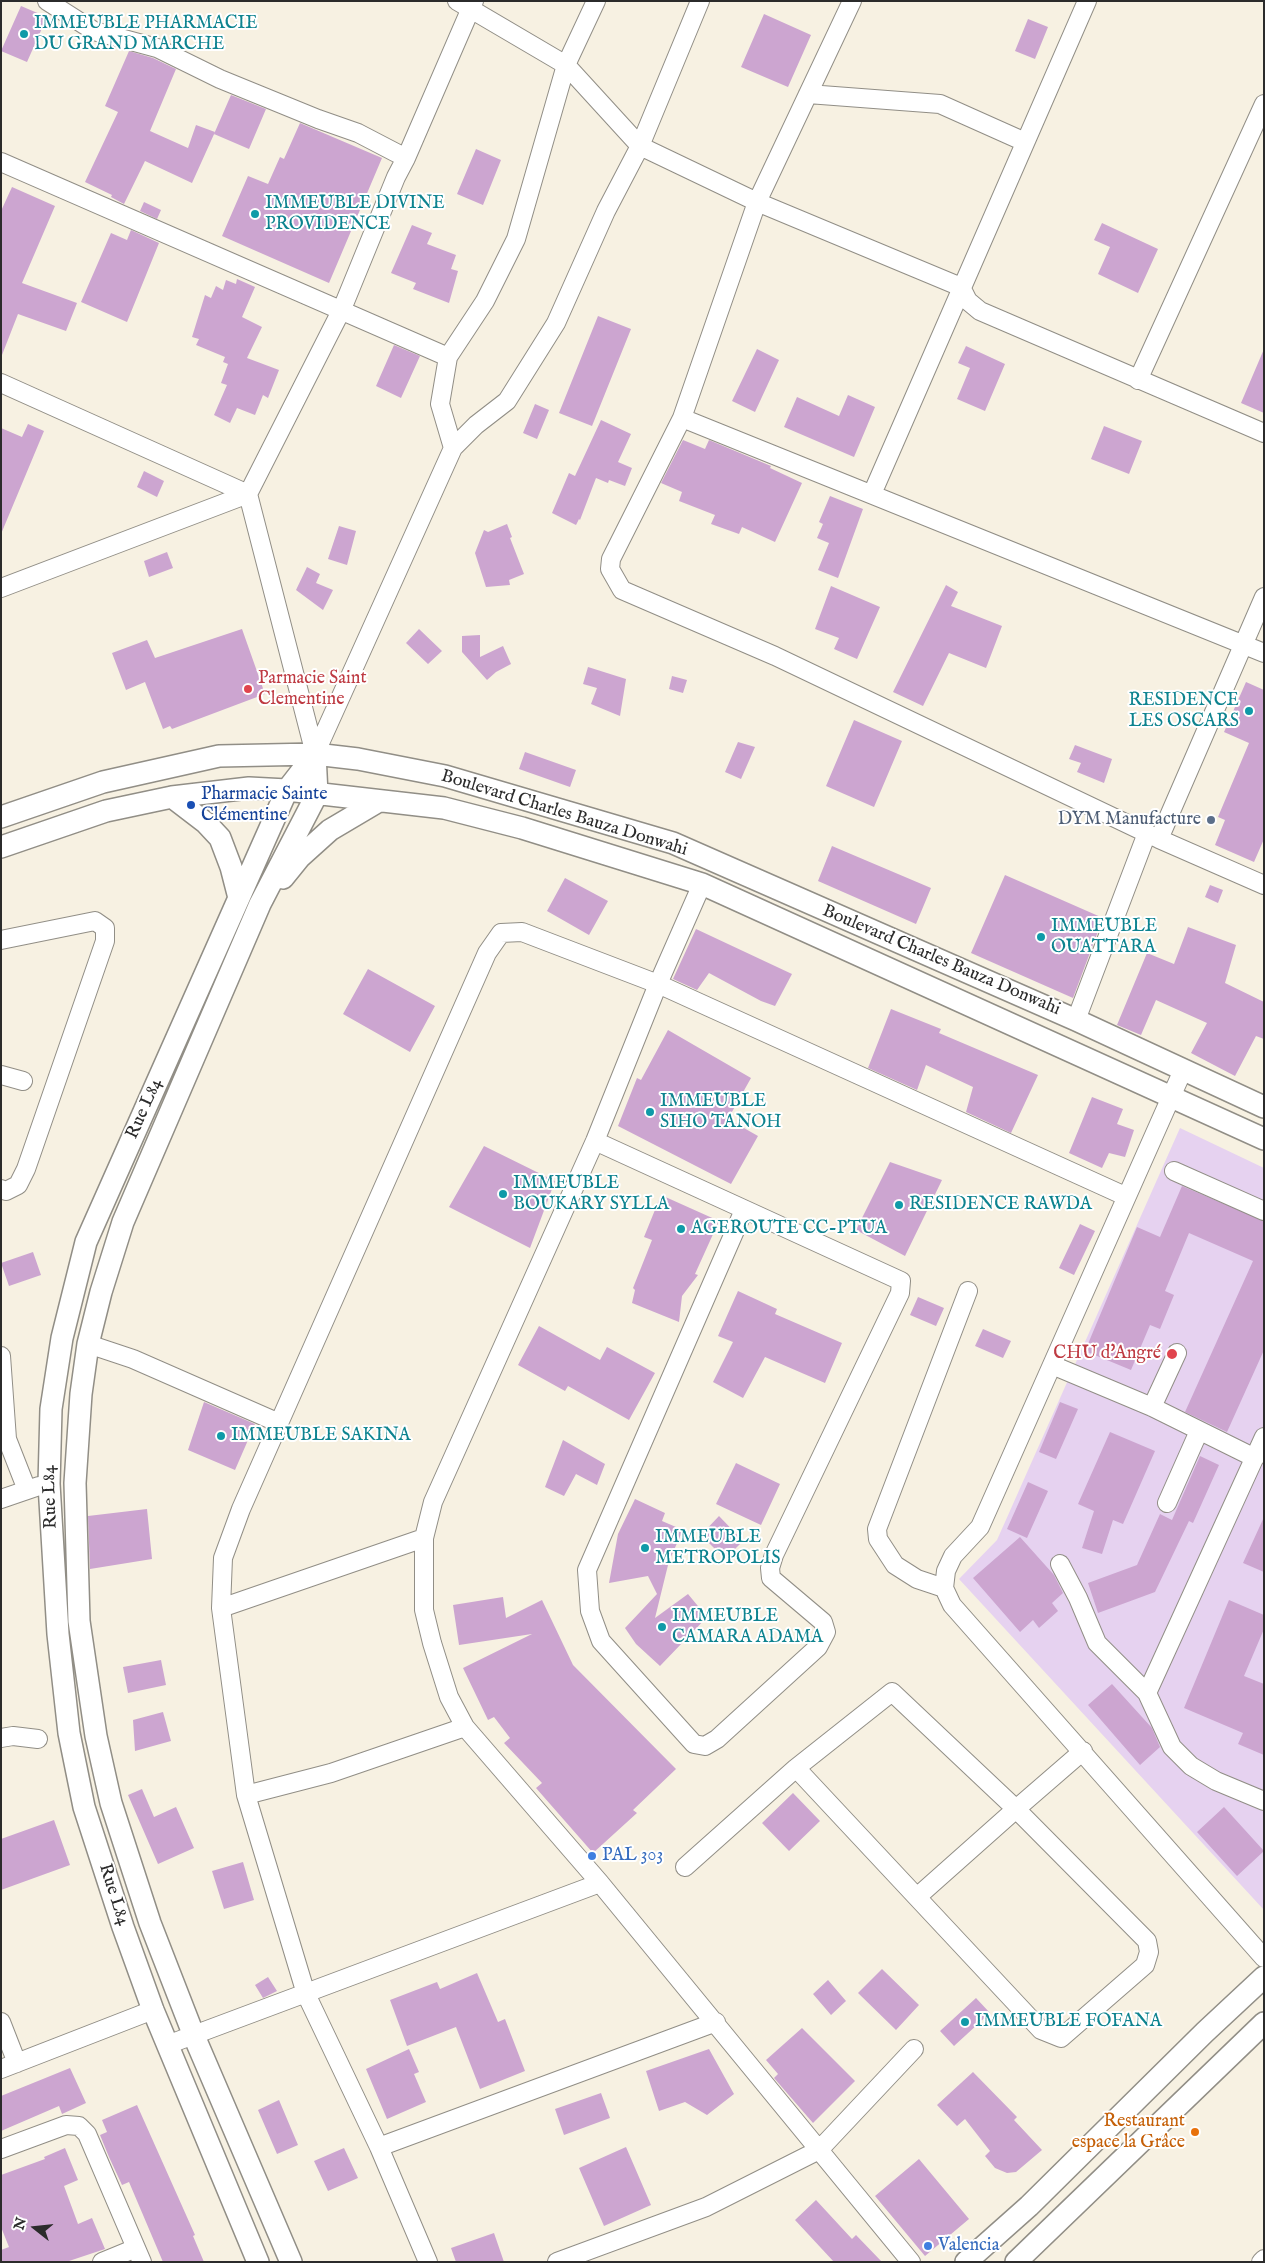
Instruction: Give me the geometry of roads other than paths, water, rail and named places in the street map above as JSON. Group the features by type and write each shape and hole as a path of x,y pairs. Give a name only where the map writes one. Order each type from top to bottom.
{"main road":[{"name":"Rue L84","path":"257,2261 154,2010 123,1927 84,1807 69,1733 58,1634 49,1484 51,1409 60,1347 73,1287 86,1242 287,790 315,754"},
{"path":"291,2262 194,2036 144,1905 111,1803 96,1736 79,1621 75,1493 81,1394 88,1344 123,1222 260,904 316,794 315,754"},
{"name":"Boulevard Charles Bauza Donwahi","path":"1,816 103,782 219,756 315,754 358,759 445,776 673,843 1076,1020 1264,1107"},
{"name":"Boulevard Charles Bauza Donwahi","path":"1,847 106,811 172,797 249,788 287,790 444,808 488,819 702,884 1264,1140"},
{"path":"172,797 206,823 220,838 231,867 239,898"},
{"path":"260,904 300,857 330,830 379,801"},
{"path":"966,2262 1029,2206 1205,2032 1264,1977"},
{"path":"1016,2262 1264,2023"}],"street":[{"path":"47,1 94,31 157,48 220,79 318,119 358,133 406,158"},
{"path":"453,448 440,404 448,357 485,301 516,239 566,66 596,1"},
{"path":"315,754 453,448 476,425 507,401 556,323 606,211 640,146 700,1"},
{"path":"852,1 757,202 682,418 611,559 610,569 622,590 775,656 1153,836 1264,885"},
{"path":"872,494 1086,1"},
{"path":"315,754 248,494 342,309 396,177 406,158 467,4 566,66 640,146 757,202 962,287 968,301 980,311 1264,433"},
{"path":"808,94 940,104 1025,142"},
{"path":"1138,380 1264,104"},
{"path":"1,162 342,309 448,357"},
{"path":"1,383 248,494"},
{"path":"682,418 1264,653"},
{"path":"1,588 248,494"},
{"path":"1076,1020 1153,836 1264,598"},
{"path":"702,884 658,984 596,1141 433,1502 424,1538 424,1610 432,1643 450,1696 466,1727 716,2022 911,2262"},
{"path":"1,940 95,921 105,928 105,942 26,1169 18,1185 6,1191 1,1189"},
{"path":"428,2262 379,2147 306,1994 246,1794 221,1608 223,1558 241,1509 487,953 501,934 522,932 658,984 1125,1196"},
{"path":"1183,1070 1125,1196 980,1527 953,1556 946,1571 944,1588 952,1605 1084,1751 1264,1958"},
{"path":"1,1076 22,1081"},
{"path":"596,1141 901,1281 900,1292 770,1568 771,1578 823,1622 826,1632 818,1647 717,1739 705,1746 694,1744 601,1641 590,1612 588,1570 744,1210"},
{"path":"1174,1171 1264,1211"},
{"path":"944,1588 917,1579 895,1564 878,1540 876,1529 968,1291"},
{"path":"88,1344 133,1359 279,1423"},
{"path":"1152,1407 1177,1353"},
{"path":"1,1356 7,1440 27,1490"},
{"path":"1052,1365 1152,1407 1254,1458"},
{"path":"1167,1503 1199,1431"},
{"path":"1147,1693 1264,1437"},
{"path":"1,1499 49,1484"},
{"path":"221,1608 424,1538"},
{"path":"1060,1564 1078,1598 1096,1643 1147,1693 1172,1747 1191,1766 1216,1781 1264,1801"},
{"path":"685,1867 796,1768 892,1692 1016,1809 1147,1941 1149,1952 1145,1965 1061,2038 1041,2030 796,1768"},
{"path":"246,1794 332,1772 466,1727"},
{"path":"1,1738 13,1736 38,1739"},
{"path":"918,1897 1084,1751"},
{"path":"168,2045 600,1884"},
{"path":"1,2022 9,2066 154,2010"},
{"path":"379,2147 716,2022"},
{"path":"557,2262 706,2208 819,2150 914,2049"},
{"path":"1,2149 66,2125 79,2126 87,2134 138,2255 102,2262"},
{"path":"1260,2262 1264,2259"}],"place":[{"name":"IMMEUBLE PHARMACIE DU GRAND MARCHE","path":"24,34"},
{"name":"IMMEUBLE DIVINE PROVIDENCE","path":"255,214"},
{"name":"Parmacie Saint Clementine","path":"248,689"},
{"name":"RESIDENCE LES OSCARS","path":"1249,711"},
{"name":"Pharmacie Sainte Clémentine","path":"191,805"},
{"name":"DYM Manufacture","path":"1211,820"},
{"name":"IMMEUBLE OUATTARA","path":"1041,937"},
{"name":"IMMEUBLE SIHO TANOH","path":"650,1112"},
{"name":"IMMEUBLE BOUKARY SYLLA","path":"503,1194"},
{"name":"RESIDENCE RAWDA","path":"899,1205"},
{"name":"AGEROUTE CC-PTUA","path":"681,1229"},
{"name":"CHU d'Angré","path":"1172,1354"},
{"name":"IMMEUBLE SAKINA","path":"221,1436"},
{"name":"IMMEUBLE METROPOLIS","path":"645,1548"},
{"name":"IMMEUBLE CAMARA ADAMA","path":"662,1627"},
{"name":"PAL 303","path":"592,1856"},
{"name":"IMMEUBLE FOFANA","path":"965,2022"},
{"name":"Restaurant espace la Grâce","path":"1195,2132"},
{"name":"Valencia","path":"928,2246"}]}
